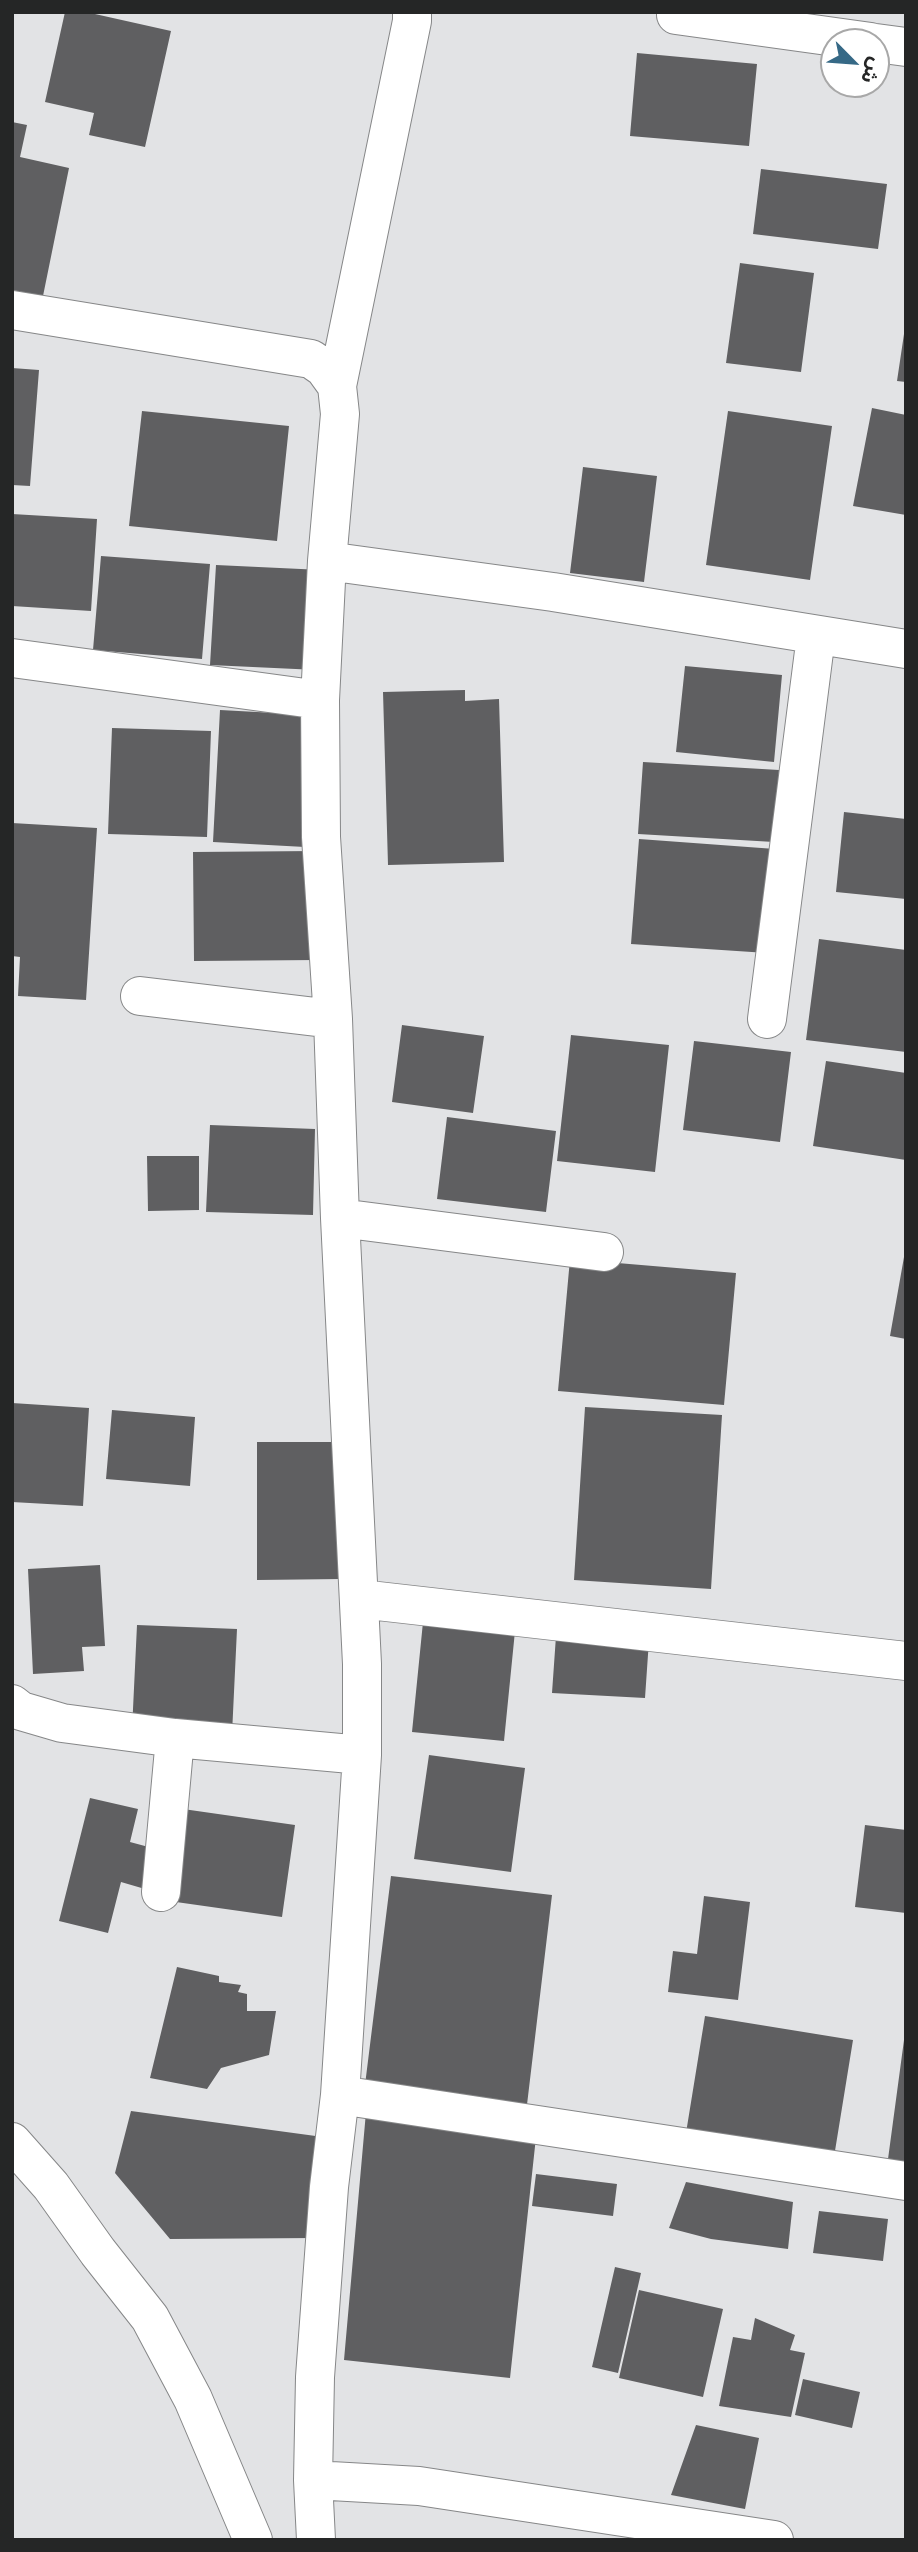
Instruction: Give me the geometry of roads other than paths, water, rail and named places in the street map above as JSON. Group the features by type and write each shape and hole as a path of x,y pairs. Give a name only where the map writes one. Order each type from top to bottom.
{"street":[{"path":"316,2540 313,2480 315,2377 329,2187 340,2095 362,1755 360,1599 340,1218 333,1019 321,837 320,700 327,561 340,414 337,386 412,12"},
{"path":"676,15 820,35"},
{"path":"12,310 311,359 324,368 337,386"},
{"path":"327,561 553,592 906,649"},
{"path":"768,1019 816,636"},
{"path":"12,657 320,700"},
{"path":"141,996 333,1019"},
{"path":"340,1218 604,1252"},
{"path":"360,1599 906,1661"},
{"path":"12,1704 20,1711 62,1723 175,1738 362,1755"},
{"path":"160,1892 175,1738"},
{"path":"340,2095 906,2181"},
{"path":"12,2142 51,2186 150,2318 193,2399 253,2540"},
{"path":"313,2480 419,2486 774,2540"}]}
